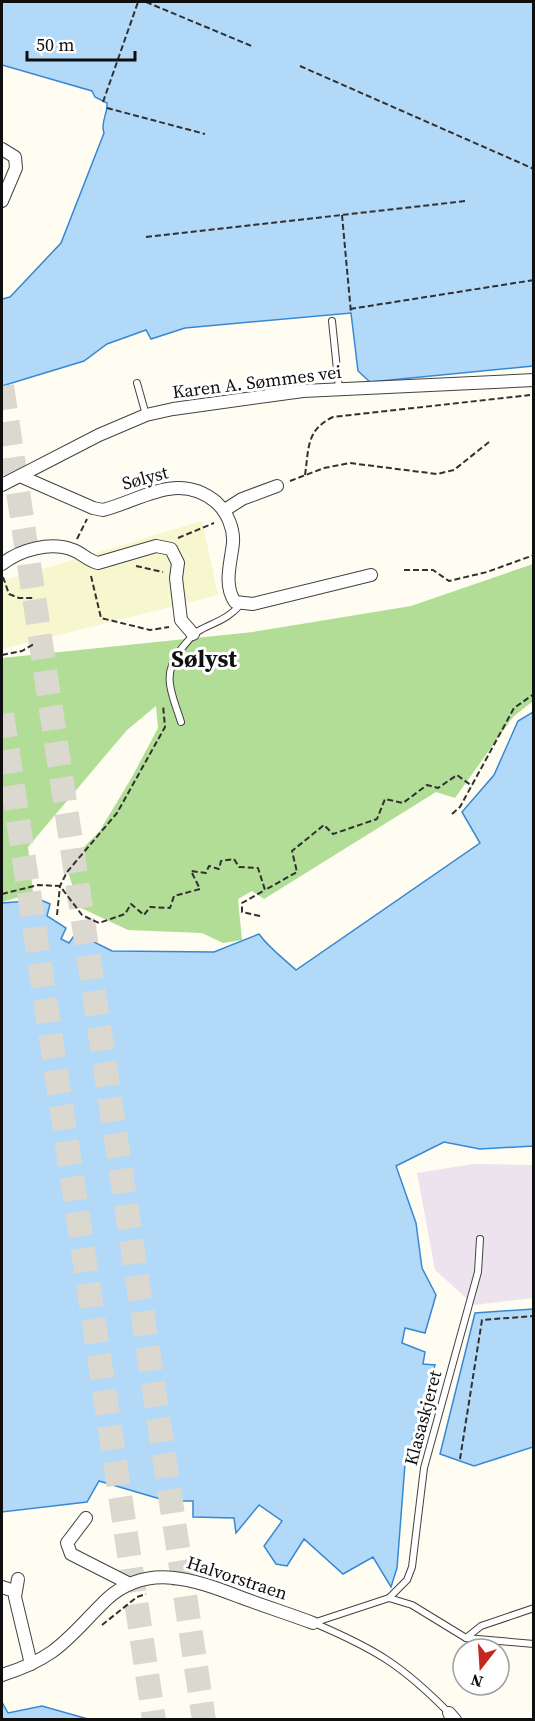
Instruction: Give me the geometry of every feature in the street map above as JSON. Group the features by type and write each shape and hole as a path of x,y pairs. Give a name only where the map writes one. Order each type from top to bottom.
{"street":[{"path":"2,148 15,157 16,168 2,201"},
{"name":"Karen A. Sømmes vei","path":"2,485 99,435 146,415 270,396 339,389 534,380"},
{"path":"20,476 93,508"},
{"path":"277,486 242,499 226,512 233,540 230,589 235,602 253,604 371,575"},
{"name":"Sølyst","path":"93,508 109,508 163,488 184,487 201,492 226,512"},
{"path":"2,564 11,557 35,548 73,549 91,562 104,563 156,546 169,548 176,556 181,620 193,634"},
{"path":"86,1518 68,1543 72,1554 130,1584"},
{"name":"Halvorstraen","path":"2,1675 53,1653 107,1600 130,1584 159,1576 187,1578 313,1623"},
{"path":"2,1587 16,1585 31,1664"}],"lane":[{"path":"332,321 339,389"},
{"path":"137,383 146,415"},
{"path":"181,722 169,682 172,662 193,634 230,617 241,604"},
{"name":"Klasaskjeret","path":"389,1598 407,1580 412,1568 424,1468 478,1272 480,1239"},
{"path":"313,1623 389,1598 412,1605 464,1637"},
{"path":"467,1637 481,1626 534,1608"},
{"path":"313,1623 361,1643 388,1658 416,1680 452,1716"},
{"path":"511,1642 534,1644"}],"path":[{"path":"104,102 138,2"},
{"path":"146,2 254,47"},
{"path":"300,66 534,169"},
{"path":"107,108 205,134"},
{"path":"146,237 466,201"},
{"path":"342,215 350,311 534,280"},
{"path":"305,475 312,433 323,422 333,417 533,394"},
{"path":"277,486 305,475 350,463 437,474 454,470 489,442"},
{"path":"73,549 93,508"},
{"path":"169,548 181,536 205,528 226,512"},
{"path":"404,570 433,570 448,581 487,572 533,552 533,539"},
{"path":"91,562 89,568 100,618 150,630 170,627 181,620"},
{"path":"136,566 154,568 164,573 177,571"},
{"path":"2,575 9,594 19,598 33,598"},
{"path":"2,656 22,651 34,644"},
{"path":"57,915 60,886 67,872 117,813 165,727 163,696 169,682"},
{"path":"452,814 460,807 514,708 534,694"},
{"path":"260,916 242,912 242,903 297,872 292,851 324,825 333,834 369,823 377,819 385,799 403,803 427,785 438,788 457,775 472,786"},
{"path":"60,886 82,915 99,923 124,914 131,904 144,915 150,907 170,908 174,896 200,889 191,871 206,873 209,867 219,869 221,861 234,859 239,867 258,868 265,890"},
{"path":"2,894 38,885 60,886"},
{"path":"460,1459 482,1320 534,1316"},
{"path":"80,1628 91,1630 106,1623 127,1604 148,1593"}],"shaded area":[{"path":"473,1164 533,1165 533,1298 474,1305 435,1270 417,1173"}],"green space":[{"path":"202,521 218,595 2,649 2,581"},
{"path":"533,564 533,701 513,717 455,798 436,792 264,899 252,891 238,899 242,940 223,943 202,933 128,930 79,907 66,865 99,832 132,777 158,728 156,706 127,730 28,847 33,893 2,902 2,658 253,632 411,606"}],"water":[{"path":"2,2 533,2 533,366 370,382 358,371 351,313 185,328 151,339 146,330 107,344 84,361 2,386 2,299 10,297 61,243 104,133 107,103 95,97 92,91 2,65"},
{"path":"533,712 533,1146 480,1149 444,1142 396,1166 416,1223 422,1268 436,1295 425,1333 405,1328 402,1343 425,1352 423,1364 435,1365 405,1464 397,1568 391,1587 373,1557 343,1574 304,1539 287,1566 276,1564 264,1546 282,1521 259,1505 236,1533 234,1518 193,1517 193,1501 167,1501 99,1481 87,1502 2,1512 2,903 41,900 50,904 47,916 66,928 61,939 69,943 76,933 112,951 214,952 259,934 296,970 480,843 462,812 494,775 518,721"},
{"path":"533,1309 533,1447 474,1466 440,1454 475,1313"},
{"path":"2,1702 8,1713 42,1706 88,1719 2,1719"}],"tunnel":[{"path":"2,386 204,1720"},
{"path":"2,714 154,1720"}],"district":[{"name":"Sølyst","path":"204,659"}]}
